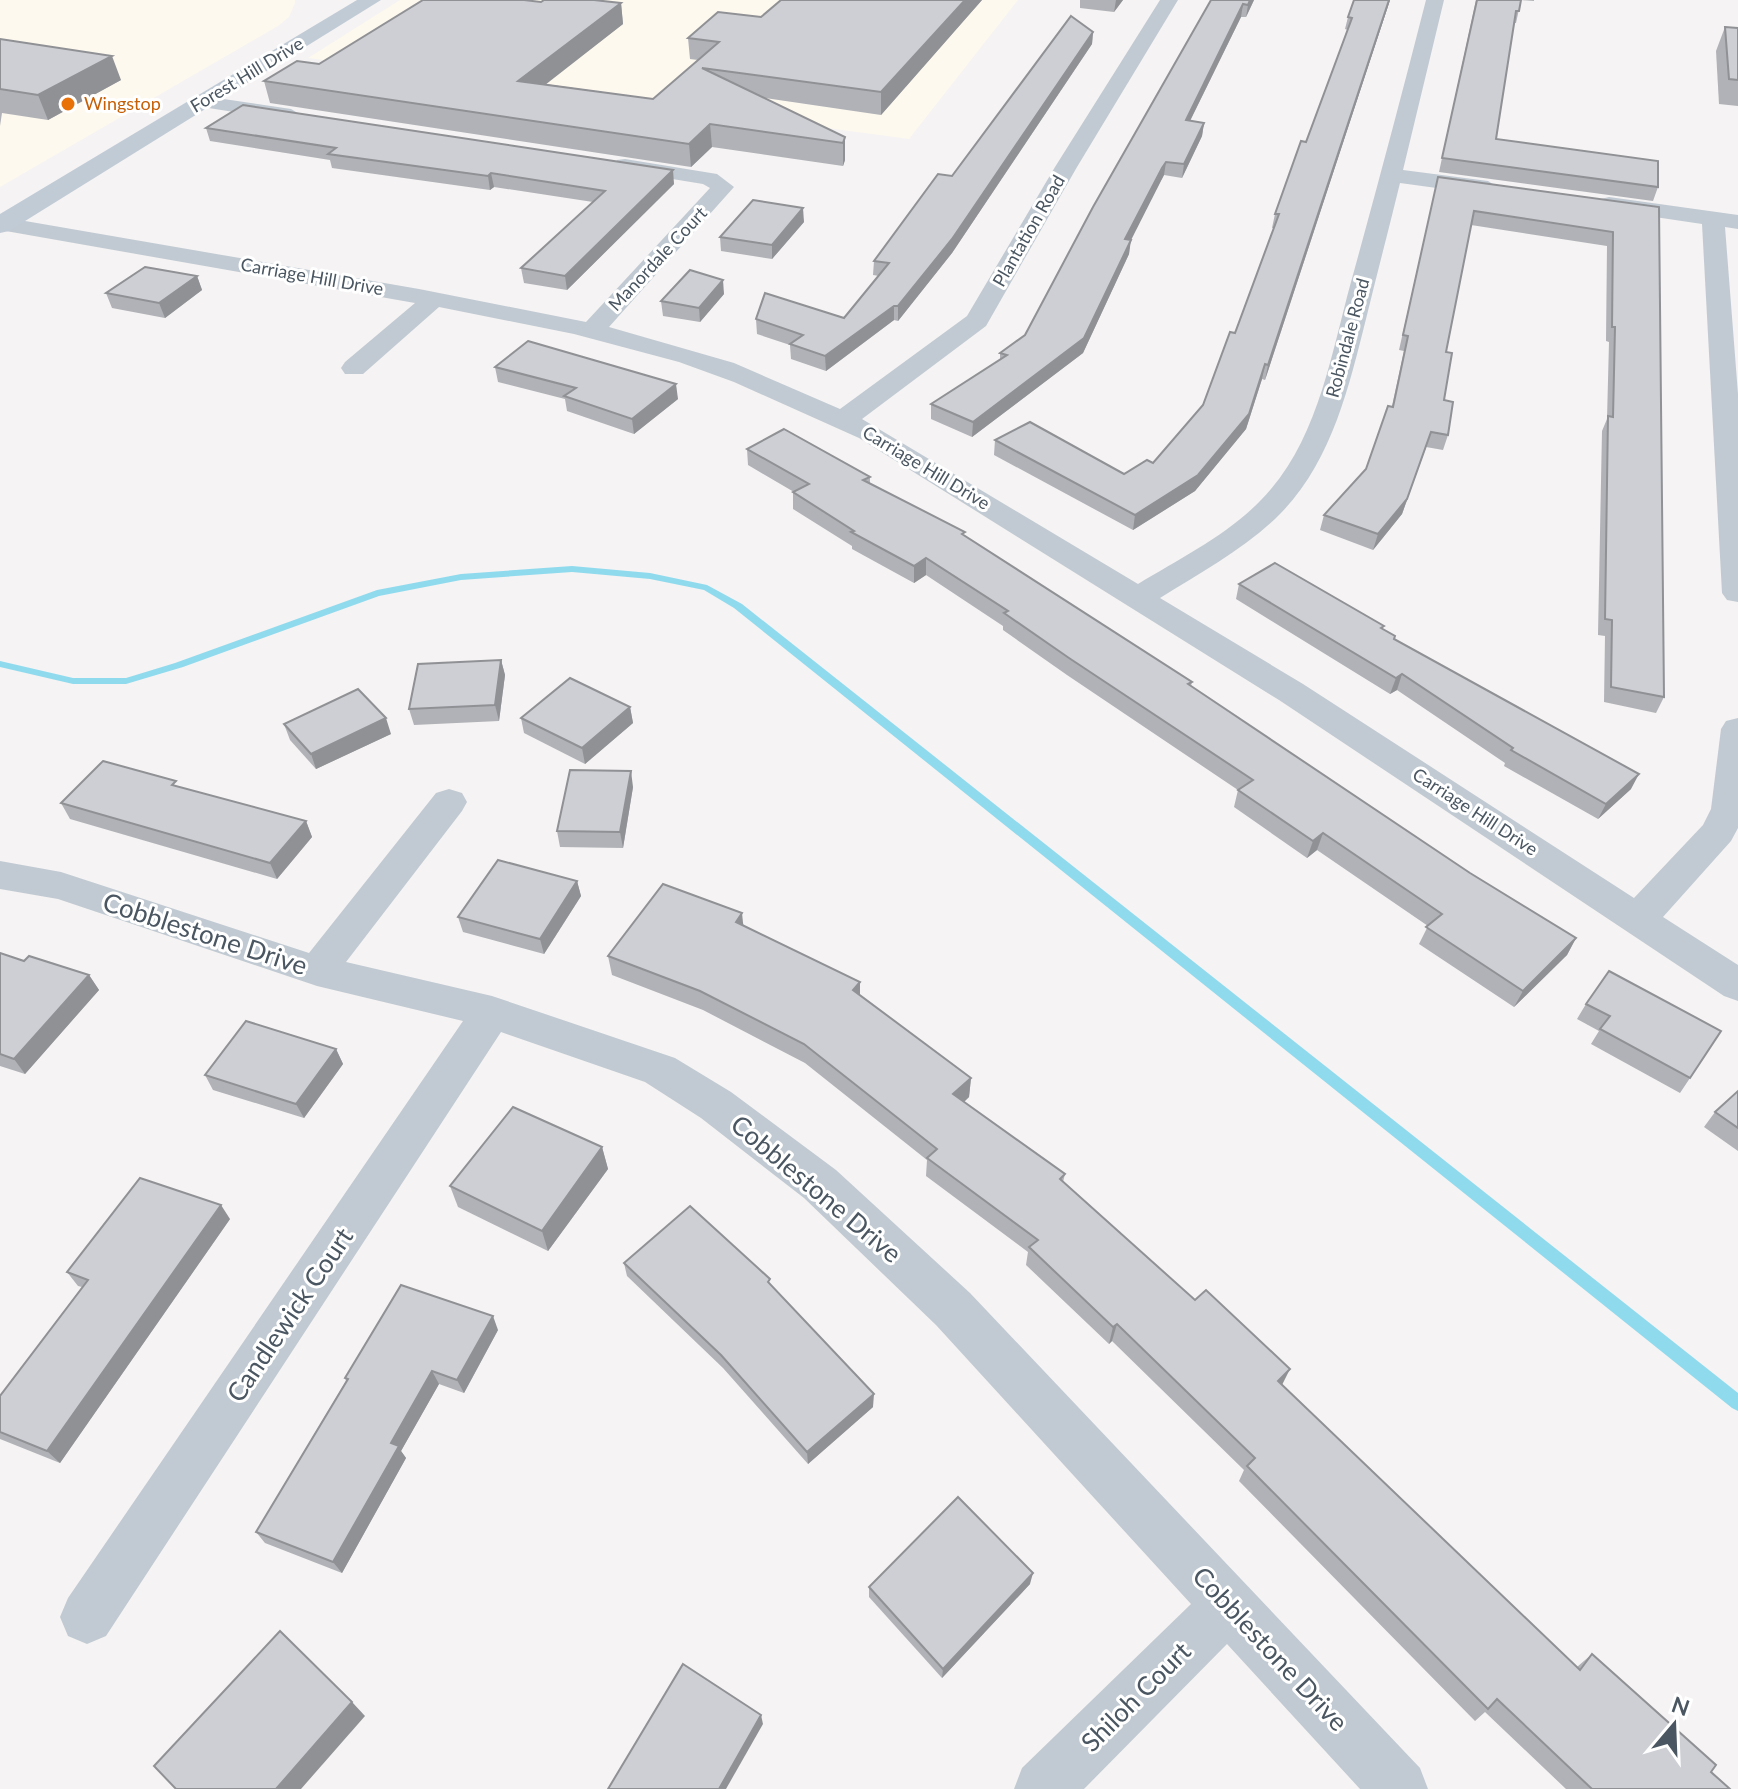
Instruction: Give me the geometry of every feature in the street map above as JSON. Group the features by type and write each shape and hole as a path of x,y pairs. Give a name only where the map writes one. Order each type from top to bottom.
{"main road":[{"name":"Forest Hill Drive","path":"1,224 371,0"}],"street":[{"name":"Plantation Road","path":"843,420 977,321 1169,0"},
{"name":"Robindale Road","path":"1138,598 1249,525 1282,495 1308,452 1329,405 1392,175 1435,0"},
{"path":"203,102 310,118"},
{"name":"Manordale Court","path":"591,331 722,192 723,187 709,179 607,162"},
{"path":"1392,175 1514,191"},
{"path":"1591,202 1725,220 1738,593"},
{"name":"Carriage Hill Drive","path":"1,224 434,299 591,331 724,369 843,420 869,432 1291,692 1738,985"},
{"path":"354,368 434,299"},
{"path":"1638,919 1718,832 1729,809 1738,729"},
{"path":"317,971 449,802"},
{"name":"Cobblestone Drive","path":"0,875 61,886 317,971 492,1012 660,1070 716,1105 820,1184 953,1309 1399,1789"},
{"name":"Candlewick Court","path":"87,1617 492,1012"},
{"name":"Shiloh Court","path":"1043,1789 1229,1604"}],"shaded area":[{"path":"0,0 295,0 295,3 289,17 278,26 0,187"},
{"path":"400,0 1018,0 909,139 308,58"}],"building":[{"path":"423,0 594,0 621,3 518,81 653,99 719,42 688,38 718,12 761,17 781,0 965,0 881,92 702,68 845,137 843,143 710,124 689,144 264,81 297,61 319,64"},
{"path":"1211,0 1250,0 1248,5 1243,4 1186,120 1204,123 1184,164 1166,162 1162,168 1125,239 1131,240 1084,338 973,422 931,404 1007,355 1000,353 1025,335 1093,207"},
{"path":"1354,0 1389,0 1249,414 1198,475 1135,515 995,440 1030,422 1124,474 1147,460 1153,463 1203,405 1230,332 1235,333 1279,214 1275,214 1301,141 1306,142 1352,18 1348,17"},
{"path":"1477,0 1521,0 1519,11 1516,11 1496,139 1658,161 1658,187 1442,158"},
{"path":"1071,16 1093,32 952,239 898,306 825,356 790,344 803,335 756,319 765,293 844,318 889,263 874,261 938,174 952,176"},
{"path":"1725,27 1738,28 1738,80 1729,79"},
{"path":"0,39 112,56 38,95 0,89"},
{"path":"243,105 673,170 565,276 521,268 605,191 491,173 488,176 328,154 336,148 206,128"},
{"path":"1438,177 1659,207 1664,697 1611,687 1612,620 1605,619 1608,416 1613,417 1615,327 1612,327 1613,232 1474,211 1446,352 1452,353 1444,400 1453,402 1448,435 1431,432 1407,499 1378,534 1324,515 1366,469 1388,406 1393,407 1408,336 1403,335"},
{"path":"753,200 803,208 772,245 720,237"},
{"path":"145,267 197,276 159,303 106,293"},
{"path":"690,270 723,280 699,308 661,301"},
{"path":"528,341 676,384 632,419 564,396 576,388 495,367"},
{"path":"784,429 870,477 863,480 965,532 962,534 1192,682 1188,684 1470,873 1576,938 1523,991 1426,927 1442,914 1323,833 1313,841 1238,790 1253,780 1004,613 1008,611 926,558 914,566 851,532 854,531 793,492 809,484 747,449"},
{"path":"1275,563 1384,626 1381,628 1395,636 1394,639 1639,774 1606,804 1511,750 1513,748 1402,674 1396,678 1239,584"},
{"path":"501,660 495,705 409,709 418,664"},
{"path":"570,678 630,707 582,748 521,718"},
{"path":"358,689 386,718 311,754 284,724"},
{"path":"103,761 176,781 172,785 306,821 270,863 61,803"},
{"path":"570,770 631,771 620,832 557,831"},
{"path":"498,860 577,881 540,939 458,917"},
{"path":"663,884 742,913 736,922 860,982 853,990 971,1078 953,1094 1065,1174 1060,1179 1195,1300 1206,1290 1290,1369 1278,1381 1580,1670 1592,1654 1716,1765 1711,1772 1730,1789 1592,1789 1497,1699 1488,1709 1247,1466 1255,1458 1117,1324 1113,1327 1029,1247 1038,1240 927,1158 937,1149 804,1044 700,991 608,956"},
{"path":"0,953 24,961 29,956 89,975 14,1059 0,1054"},
{"path":"1609,971 1721,1031 1690,1078 1600,1029 1610,1016 1586,1004"},
{"path":"246,1021 336,1049 296,1104 205,1075"},
{"path":"1738,1091 1738,1128 1715,1112"},
{"path":"513,1107 602,1147 542,1231 450,1186"},
{"path":"140,1178 221,1205 47,1451 0,1432 0,1396 88,1280 67,1272"},
{"path":"690,1206 770,1279 768,1282 874,1394 807,1452 721,1355 624,1263"},
{"path":"401,1285 493,1316 457,1380 432,1371 391,1443 399,1446 333,1562 256,1532 348,1379 345,1378"},
{"path":"958,1497 1033,1573 943,1669 869,1587"},
{"path":"280,1631 352,1702 276,1789 176,1789 154,1766"},
{"path":"683,1664 761,1715 719,1789 608,1789"}],"waterway":[{"path":"0,664 73,681 126,681 179,665 377,593 461,577 572,569 650,576 707,588 738,606 1738,1403"}],"place":[{"name":"Wingstop","path":"68,104"}]}
